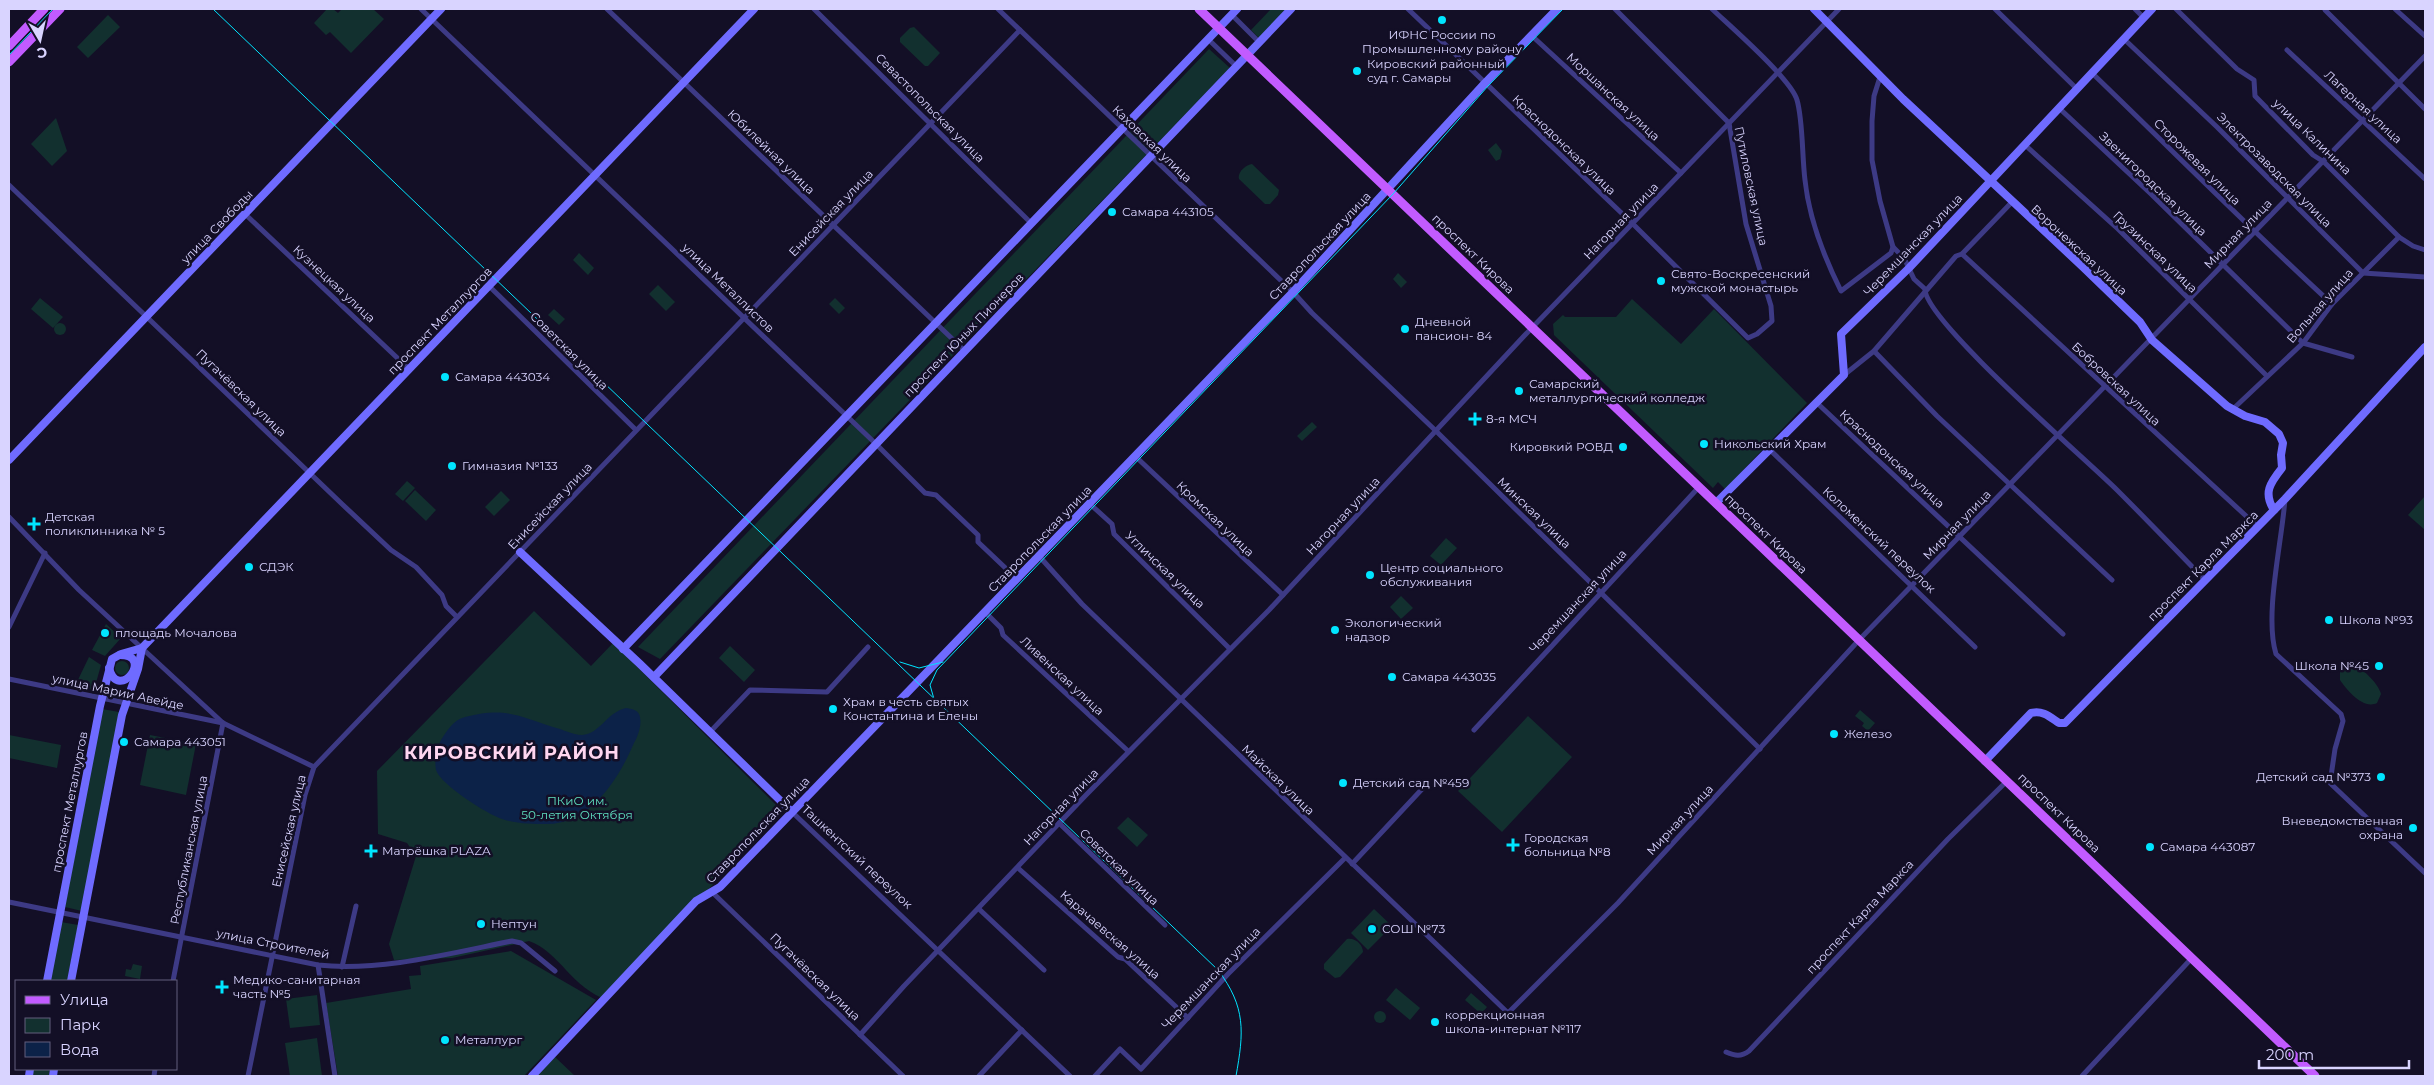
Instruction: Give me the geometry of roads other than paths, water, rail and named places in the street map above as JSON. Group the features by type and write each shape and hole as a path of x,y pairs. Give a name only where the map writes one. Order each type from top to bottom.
{"main road":[{"path":"9,46 44,9"},
{"path":"9,62 60,9"},
{"name":"проспект Кирова","path":"1199,9 2315,1076"}],"street":[{"name":"улица Металлистов","path":"421,9 847,416 925,493 936,495 978,535 978,542 1017,579"},
{"name":"улица Свободы","path":"9,460 441,9"},
{"name":"Юбилейная улица","path":"607,9 965,351"},
{"name":"проспект Металлургов","path":"47,980 109,665 116,656 142,648 754,9"},
{"name":"Севастопольская улица","path":"814,9 931,122 1031,223"},
{"name":"Каховская улица","path":"998,9 1294,292"},
{"name":"проспект Юных Пионеров","path":"654,677 1291,9"},
{"name":"Краснодонская улица","path":"1408,9 1633,224 1748,338"},
{"name":"Ставропольская улица","path":"532,1076 696,900 713,893 1294,292 1485,83 1557,9"},
{"name":"Путиловская улица","path":"1614,9 1729,123 1746,224 1771,306 1772,321 1757,334 1748,338"},
{"path":"1712,9 1786,80 1797,100 1805,182 1810,207 1832,272 1841,291 1891,253 1893,248"},
{"name":"Воронежская улица","path":"1814,9 1880,77 1989,182 2083,266 2140,322 2152,340 2207,390 2233,409 2265,422 2279,434 2283,443 2281,455 2282,468 2273,479 2268,495 2268,500 2274,510"},
{"name":"Нагорная улица","path":"860,1035 1059,823 1283,595 1533,328 1839,9"},
{"path":"1995,9 2077,89"},
{"path":"2135,9 2144,18"},
{"name":"Черемшанская улица","path":"1844,375 1842,334 1909,268 2152,9"},
{"name":"улица Калинина","path":"2176,9 2237,69 2254,80 2255,96 2313,155 2324,162 2399,237 2413,246 2425,250"},
{"path":"2395,9 2425,36"},
{"path":"2325,10 2425,109"},
{"path":"623,648 1234,12 1259,42"},
{"name":"Енисейская улица","path":"248,1076 305,795 314,766 1020,30"},
{"name":"Моршанская улица","path":"1531,35 1681,173"},
{"path":"1208,39 1236,66"},
{"name":"Электрозаводская улица","path":"2124,39 2288,197 2363,273"},
{"name":"Лагерная улица","path":"2287,50 2425,179"},
{"name":"Мирная улица","path":"1508,1013 1618,903 1859,640 2140,349 2152,340 2221,265 2324,162 2425,56"},
{"name":"Сторожевая улица","path":"2092,73 2183,160 2253,232 2332,304"},
{"path":"1880,77 1874,96 1872,160 1880,201 1893,248 1904,258 1914,279 1925,289 1925,294 1958,340 2057,436 2116,488 2205,580"},
{"name":"Звенигородская улица","path":"2060,108 2151,194 2302,344 2352,357"},
{"name":"Грузинская улица","path":"2025,145 2118,229 2267,376"},
{"name":"Пугачёвская улица","path":"9,185 391,550 416,567 442,595 446,606 457,617"},
{"path":"1716,503 1816,402 1874,350 1925,294 1956,256 1962,254 2012,202"},
{"name":"Кузнецкая улица","path":"245,214 409,369"},
{"name":"Вольная улица","path":"2233,409 2302,344 2332,304 2399,237"},
{"name":"Бобровская улица","path":"1962,254 2258,527"},
{"path":"2363,273 2425,277"},
{"name":"Советская улица","path":"489,286 636,430"},
{"name":"Минская улица","path":"1294,292 1312,313 1436,431 1760,749"},
{"name":"проспект Карла Маркса","path":"1985,761 2031,713 2038,711 2059,723 2065,722 2285,499 2425,347"},
{"path":"1874,350 1937,416 2112,580"},
{"name":"Краснодонская улица","path":"1816,402 2063,634"},
{"name":"Коломенский переулок","path":"1769,449 1975,647"},
{"name":"Кромская улица","path":"1135,456 1283,595"},
{"name":"Черемшанская улица","path":"1474,730 1699,487"},
{"path":"2285,499 2273,593 2273,644 2276,654 2341,714 2343,721 2335,749 2330,783 2425,873"},
{"name":"Угличская улица","path":"1090,504 1112,524 1114,534 1230,649"},
{"path":"9,517 79,590 223,723 314,766"},
{"name":"Ташкентский переулок","path":"520,552 654,677 792,812 1070,1076"},
{"path":"9,627 45,553"},
{"name":"Майская улица","path":"1039,556 1082,604 1508,1013"},
{"name":"Ливенская улица","path":"985,612 1001,628 1003,635 1128,752"},
{"path":"710,732 750,690 827,692 868,647"},
{"path":"71,980 126,704 142,648"},
{"path":"116,656 127,656 133,661 134,674"},
{"path":"109,665 110,673 115,679 124,680 134,674"},
{"name":"улица Марии Авейде","path":"9,679 223,723"},
{"name":"Республиканская улица","path":"173,980 223,723"},
{"name":"проспект Карла Маркса","path":"1726,1052 1736,1056 1744,1055 1749,1051 1948,839 2007,781"},
{"path":"1352,864 1423,788"},
{"name":"Советская улица","path":"1059,823 1165,925"},
{"name":"Черемшанская улица","path":"1095,1076 1120,1050 1141,1068 1227,976 1346,858"},
{"name":"Карачаевская улица","path":"1018,868 1118,957 1126,959 1188,1018"},
{"name":"Пугачёвская улица","path":"713,893 903,1076"},
{"name":"улица Строителей","path":"9,902 318,964 342,967 425,958 512,941 521,943 555,971"},
{"path":"342,967 356,906"},
{"path":"979,909 1044,970"},
{"path":"2082,1076 2191,959"},
{"path":"318,964 335,1076"},
{"path":"979,1076 1022,1030"}],"water":[{"path":"626,708 638,712 640,718 637,737 628,757 611,784 590,808 563,822 530,824 502,819 455,791 436,770 436,755 441,740 454,723 461,718 490,713 510,714 582,735 594,731 619,710"}],"tram line":[{"path":"9,55 53,9"},
{"path":"213,9 1218,970 1234,996 1238,1008 1241,1033 1236,1076"},
{"path":"934,699 930,685 937,670 1393,194 1488,86 1563,9"},
{"path":"900,662 919,668 943,662"}],"place":[{"name":"ИФНС России по Промышленному району","path":"1442,20"},
{"name":"Кировский районный суд г. Самары","path":"1357,71"},
{"name":"Самара 443105","path":"1112,212"},
{"name":"Свято-Воскресенский мужской монастырь","path":"1661,281"},
{"name":"Дневной пансион- 84","path":"1405,329"},
{"name":"Самара 443034","path":"445,377"},
{"name":"Самарский металлургический колледж","path":"1519,391"},
{"name":"8-я МСЧ","path":"1475,419"},
{"name":"Никольский Храм","path":"1704,444"},
{"name":"Кировкий РОВД","path":"1623,447"},
{"name":"Гимназия №133","path":"452,466"},
{"name":"Детская поликлинника № 5","path":"34,524"},
{"name":"СДЭК","path":"249,567"},
{"name":"Центр социального обслуживания","path":"1370,575"},
{"name":"Школа №93","path":"2329,620"},
{"name":"Экологический надзор","path":"1335,630"},
{"name":"площадь Мочалова","path":"105,633"},
{"name":"Школа №45","path":"2379,666"},
{"name":"Самара 443035","path":"1392,677"},
{"name":"Храм в честь святых Константина и Елены","path":"833,709"},
{"name":"Железо","path":"1834,734"},
{"name":"Самара 443051","path":"124,742"},
{"name":"Детский сад №373","path":"2381,777"},
{"name":"Детский сад №459","path":"1343,783"},
{"name":"Вневедомственная охрана","path":"2413,828"},
{"name":"Городская больница №8","path":"1513,845"},
{"name":"Самара 443087","path":"2150,847"},
{"name":"Матрёшка PLAZA","path":"371,851"},
{"name":"Нептун","path":"481,924"},
{"name":"СОШ №73","path":"1372,929"},
{"name":"Медико-санитарная часть №5","path":"222,987"},
{"name":"коррекционная школа-интернат №117","path":"1435,1022"},
{"name":"Металлург","path":"445,1040"}],"district":[{"name":"КИРОВСКИЙ РАЙОН","path":"512,753"}],"park label":[{"name":"ПКиО им. 50-летия Октября","path":"577,808"}]}
